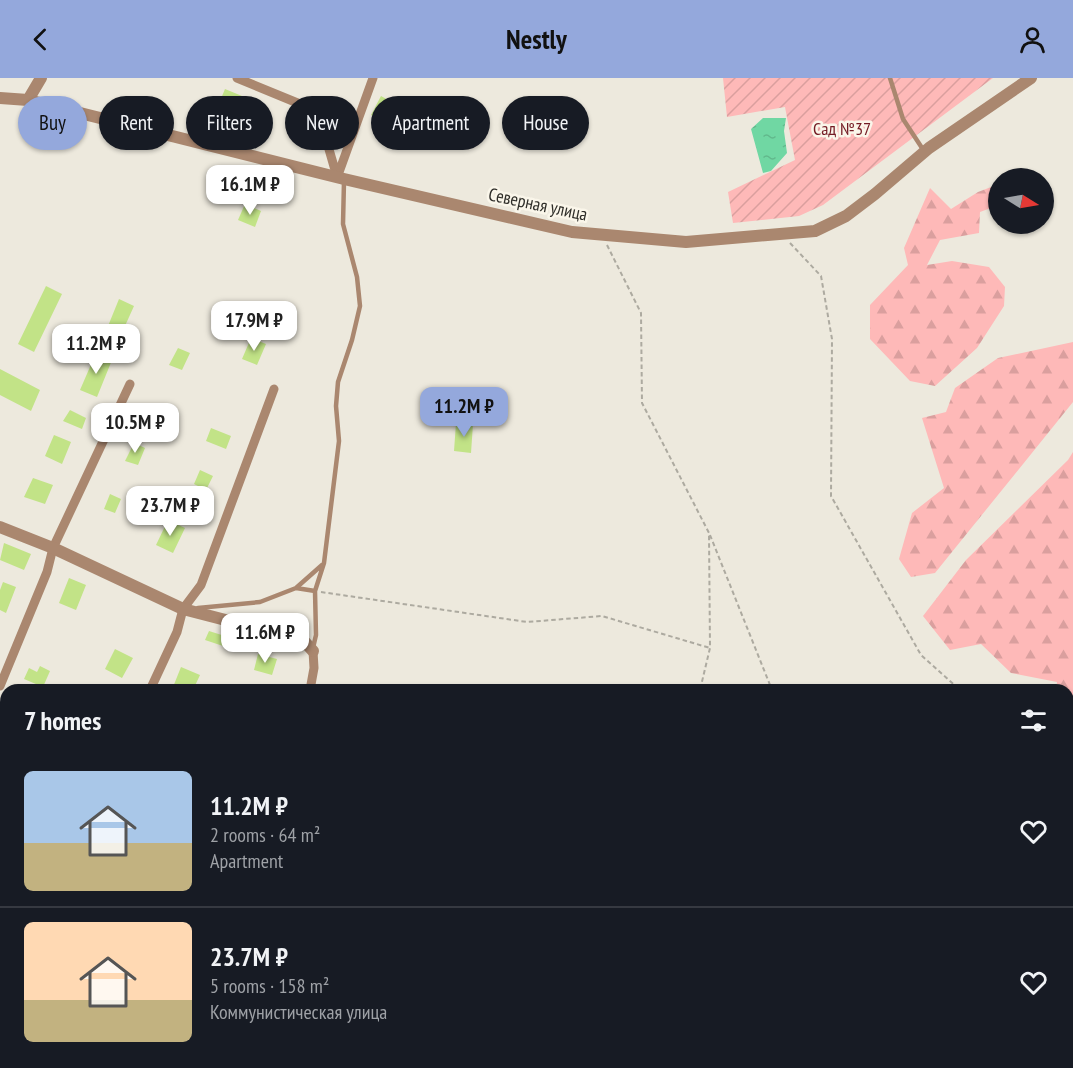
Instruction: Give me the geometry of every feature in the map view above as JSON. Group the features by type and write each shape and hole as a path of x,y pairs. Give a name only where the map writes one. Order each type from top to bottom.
{"street":[{"path":"30,96 41,78"},
{"path":"237,78 300,104 324,132 340,178"},
{"path":"340,178 373,78"},
{"name":"Северная улица","path":"87,115 340,178 572,232 686,242 815,231 846,216 924,152 1031,78"},
{"name":"Северная улица","path":"0,98 18,99"},
{"path":"1,684 47,572 53,548 130,384"},
{"path":"153,684 177,632 183,609 201,585 274,389"},
{"path":"0,527 53,548 183,609 303,640 313,651 314,668 311,684"}],"lane":[{"path":"890,78 903,119 924,152"},
{"path":"313,651 316,635 315,591 324,563 339,441 336,406 338,382 360,306 357,277 343,224 340,178"},
{"path":"183,609 260,602 296,588 324,563"},
{"path":"296,588 315,591"}],"path":[{"path":"781,234 821,276 832,339 831,496 921,655 953,684"},
{"path":"602,235 640,313 642,403 709,532 770,684"},
{"path":"701,684 710,648 709,532"},
{"path":"315,591 527,622 602,616 710,648"}],"green space":[{"name":"Сад №37","path":"723,78 993,78 823,205 799,216 733,223 728,192 795,160 785,107 727,117"},
{"path":"930,188 951,209 988,188 988,209 980,212 979,233 940,240 927,265 952,261 989,267 1005,287 1004,306 977,348 935,386 910,381 870,339 870,305 908,265 904,248"},
{"path":"1073,342 1073,402 935,573 911,577 899,559 912,513 944,488 922,418 946,412 955,388 998,358"},
{"path":"1073,452 1073,684 1057,684 1057,682 1011,673 981,644 950,650 923,616 966,560 1068,460"}],"water":[{"path":"763,118 786,118 784,131 787,153 771,171 763,173 751,129"}],"building":[{"path":"225,89 242,96 222,96"},
{"path":"245,204 261,211 255,227 238,220"},
{"path":"46,286 62,294 34,352 18,344"},
{"path":"119,299 134,306 120,337 106,331"},
{"path":"251,338 266,344 257,365 242,359"},
{"path":"178,348 190,353 182,370 169,365"},
{"path":"96,353 112,360 97,397 80,390"},
{"path":"0,369 40,390 31,411 0,395"},
{"path":"148,406 162,411 152,434 139,429"},
{"path":"70,410 86,418 82,429 63,421"},
{"path":"456,423 473,424 471,453 454,451"},
{"path":"211,428 231,436 226,449 206,441"},
{"path":"54,435 71,442 62,464 45,456"},
{"path":"134,443 145,448 138,465 125,461"},
{"path":"200,470 213,476 206,490 194,484"},
{"path":"33,478 53,485 45,504 24,497"},
{"path":"110,494 121,499 115,513 104,509"},
{"path":"168,520 185,528 173,553 156,545"},
{"path":"4,543 31,554 24,570 0,560"},
{"path":"69,578 86,585 76,610 59,603"},
{"path":"3,582 16,587 6,613 0,610 0,590"},
{"path":"209,631 228,637 226,647 205,640"},
{"path":"115,649 133,658 122,678 105,669"},
{"path":"258,654 277,659 272,675 254,670"},
{"path":"40,666 50,671 44,684 36,684 24,679 29,668 37,672"},
{"path":"181,667 200,675 196,684 174,684"}]}
